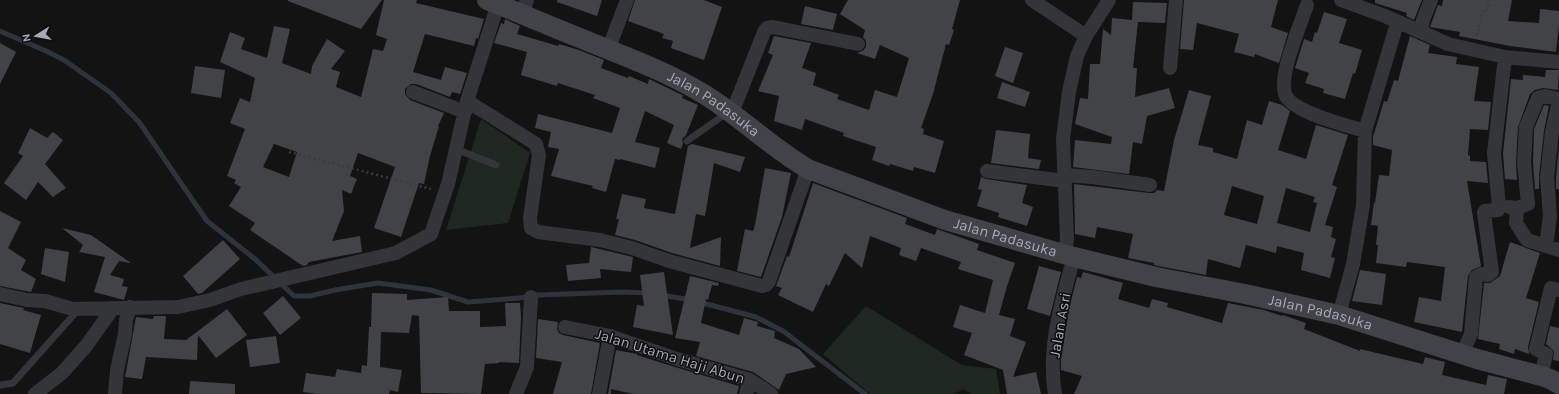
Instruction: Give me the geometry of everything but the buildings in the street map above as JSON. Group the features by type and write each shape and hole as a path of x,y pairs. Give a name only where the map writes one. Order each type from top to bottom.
{"street":[{"path":"608,50 627,0"},
{"path":"1032,0 1086,36"},
{"name":"Jalan Asri","path":"1055,394 1052,367 1069,256 1063,139 1065,114 1077,56 1086,36 1109,0"},
{"path":"1170,68 1176,0"},
{"path":"1341,0 1385,16 1448,44 1505,57 1559,62"},
{"path":"1421,31 1431,0"},
{"path":"0,294 28,300 45,301 74,308 178,307 210,300 241,289 396,253 431,234 445,193 492,2"},
{"name":"Jalan Padasuka","path":"492,2 524,8 608,50 679,81 702,93 730,112 790,158 808,169 945,220 1069,256 1156,277 1245,294 1339,315 1477,359 1541,376 1559,384"},
{"path":"1307,5 1286,68 1284,84 1285,95 1289,100 1316,117 1365,131"},
{"path":"730,112 767,28 773,27 858,44"},
{"path":"1339,315 1353,264 1363,205 1365,131 1395,30"},
{"path":"1499,207 1494,153 1505,57"},
{"path":"413,92 466,106 536,144 540,155 530,218 531,228 538,232 600,240 632,248 668,261 762,286 769,281 808,169"},
{"path":"1462,354 1471,334 1476,277 1481,274 1488,275 1492,272 1484,213 1498,210 1499,207 1517,208 1528,204 1524,163 1526,127 1538,98 1545,96 1559,100 1552,132 1547,177 1553,248 1527,240 1516,223 1517,208"},
{"path":"987,171 1065,178 1092,177 1150,185"},
{"path":"1541,376 1546,354 1536,349 1551,288 1559,290"},
{"path":"516,394 527,367 532,297"},
{"path":"115,394 117,370 125,334 126,320 130,307"},
{"path":"35,394 62,373 86,346 112,308"},
{"name":"Jalan Utama Haji Abun","path":"565,327 610,336 677,359 750,380 771,394"},
{"path":"598,394 610,336"},
{"path":"746,394 750,380"}],"lane":[{"path":"687,141 730,112"},
{"path":"456,149 496,165"},
{"path":"0,385 12,383 80,308"}],"path":[{"path":"1474,50 1482,12 1487,12 1489,0"},
{"path":"289,152 445,193"}],"shaded area":[{"path":"481,119 530,153 508,223 446,230"},
{"path":"866,306 962,365 996,369 1000,394 971,394 964,389 953,394 870,394 823,354"}],"waterway":[{"path":"0,31 64,60 111,93 139,122 207,221 255,259 294,296 310,296 378,283 431,290 468,302 539,295 622,292 648,293"},
{"path":"662,295 691,300"},
{"path":"699,302 756,317 783,331 865,394"}]}
